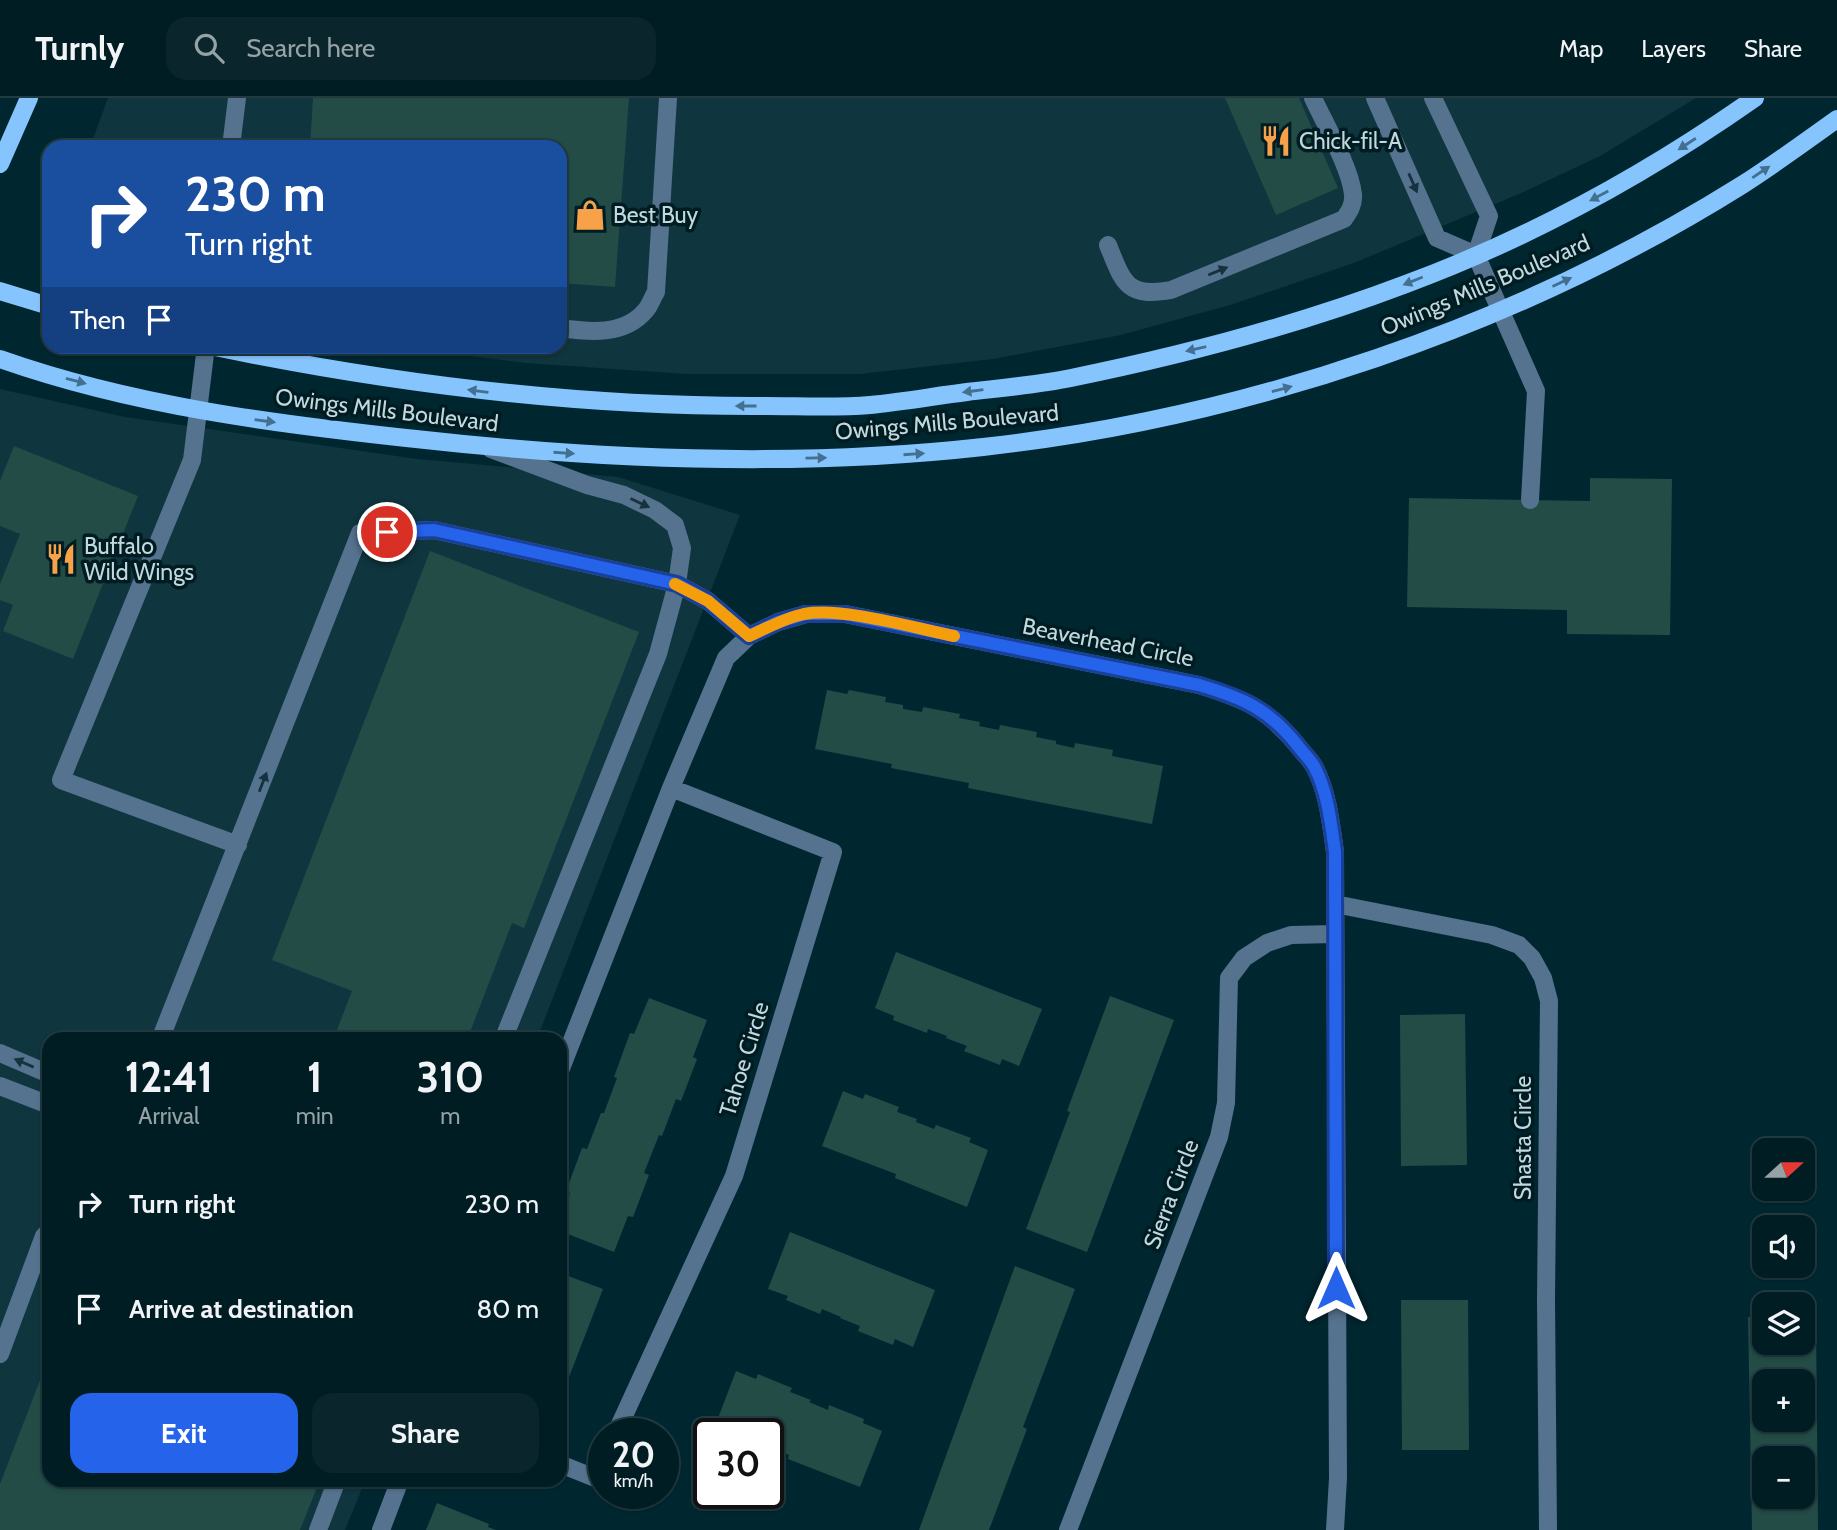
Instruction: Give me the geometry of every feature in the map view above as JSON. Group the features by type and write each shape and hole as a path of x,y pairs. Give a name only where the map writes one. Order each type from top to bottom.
{"main road":[{"path":"0,164 29,98"},
{"name":"Owings Mills Boulevard","path":"250,354 362,375 546,398 663,405 869,405 1068,379 1232,340 1384,292 1476,255 1602,195 1658,162 1755,98"},
{"name":"Owings Mills Boulevard","path":"5,361 111,390 258,420 484,447 617,456 737,459 922,453 1031,441 1180,414 1296,385 1431,338 1584,271 1684,218 1740,186 1837,119"},
{"path":"0,291 41,304"}],"street":[{"path":"232,140 237,98"},
{"path":"567,329 610,330 631,322 645,311 656,292 668,98"},
{"path":"1108,245 1121,278 1136,290 1150,294 1171,290 1344,219 1351,209 1353,196 1348,175 1313,98"},
{"path":"1375,98 1437,238 1476,255"},
{"path":"1433,98 1489,216 1476,255 1536,391 1530,500"},
{"path":"207,354 192,460 61,780 238,845"},
{"path":"484,447 587,485 624,495 656,510 675,525 682,548 677,584 658,654 506,1032"},
{"path":"163,1032 360,533 434,530 677,584 708,601 749,636"},
{"name":"Beaverhead Circle","path":"567,1053 671,789 726,658 749,636 778,622 806,614 845,614 1199,685 1233,695 1264,711 1292,738 1315,767 1329,807 1335,852 1338,1478 1335,1530"},
{"name":"Tahoe Circle","path":"623,1418 734,1176 833,852 671,789"},
{"name":"Shasta Circle","path":"1335,904 1492,935 1519,945 1532,958 1543,978 1549,1001 1546,1286 1548,1530"},
{"name":"Sierra Circle","path":"1068,1530 1219,1137 1226,1103 1230,978 1244,958 1267,943 1291,935 1334,934"},
{"path":"0,1053 42,1071"},
{"path":"0,1086 42,1102"},
{"path":"0,1354 42,1241"},
{"path":"567,1467 588,1475"},
{"path":"318,1530 334,1487"},
{"path":"381,1530 397,1487"}],"shaded area":[{"path":"108,98 1696,98 1600,156 1519,194 1354,263 1230,305 1121,335 993,359 860,374 687,374 526,363 454,354 567,354 567,140 93,140"},
{"path":"0,389 125,417 417,459 618,477 740,515 540,1032 42,1032 42,1487 363,1487 345,1530 0,1530"}],"building":[{"name":"Best Buy","path":"313,98 629,98 615,287 567,284 567,140 310,140"},
{"path":"1225,98 1299,98 1338,188 1276,215"},
{"name":"Buffalo Wild Wings","path":"14,446 138,496 73,659 3,631 13,605 0,600 0,584 20,534 0,526 0,481"},
{"path":"1590,478 1672,479 1670,635 1567,634 1567,610 1407,607 1409,498 1590,501"},
{"path":"430,551 639,632 524,928 512,923 470,1032 336,1032 352,991 272,960"},
{"path":"827,690 847,694 849,690 886,697 885,702 903,705 903,709 922,712 923,707 960,714 959,718 980,722 979,726 999,730 1000,725 1037,732 1036,737 1056,741 1056,744 1074,748 1075,743 1113,750 1112,756 1163,766 1152,824 968,788 969,783 891,768 892,764 815,749"},
{"path":"896,952 1042,1009 1019,1066 1002,1059 1000,1065 964,1051 967,1046 946,1038 947,1036 928,1029 927,1033 893,1020 894,1016 875,1008"},
{"path":"1110,996 1174,1020 1087,1252 1026,1229"},
{"path":"649,998 707,1020 693,1057 697,1059 681,1101 676,1099 662,1136 659,1135 644,1173 649,1175 633,1217 628,1216 614,1252 567,1234 567,1201 570,1193 567,1188 582,1148 587,1149 601,1113 604,1113 630,1033 634,1034"},
{"path":"1465,1014 1467,1165 1401,1166 1400,1015"},
{"path":"843,1091 863,1099 865,1094 899,1107 897,1112 917,1119 916,1122 934,1129 936,1125 971,1138 969,1142 988,1150 967,1207 895,1178 896,1174 822,1146"},
{"path":"790,1232 935,1290 913,1347 895,1339 893,1345 858,1331 860,1326 841,1317 822,1309 820,1314 786,1300 788,1296 768,1289"},
{"path":"1015,1266 1075,1289 1023,1427 1027,1429 989,1530 919,1530"},
{"path":"567,1276 603,1289 567,1382"},
{"path":"1401,1300 1468,1300 1469,1450 1402,1450"},
{"path":"1748,1317 1752,1317 1752,1355 1815,1355 1816,1317 1818,1530 1752,1530"},
{"path":"736,1371 756,1379 758,1374 792,1388 790,1392 811,1400 809,1402 828,1410 829,1405 864,1419 863,1423 882,1431 860,1487 788,1459 789,1455 784,1453 784,1418 718,1418"},
{"path":"42,1375 42,1487 317,1487 300,1530 0,1530 0,1484"},
{"path":"437,1503 489,1524 488,1527 496,1530 426,1530"}],"slow traffic":[{"path":"675,584 708,601 749,636 778,622 806,614 845,614 954,636"}],"place":[{"name":"Chick-fil-A","path":"1276,141"},
{"name":"Best Buy","path":"590,215"},
{"name":"Buffalo Wild Wings","path":"61,559"}],"route":[{"path":"387,532 434,530 677,584 708,601 749,636 778,622 806,614 845,614 1199,685 1233,695 1264,711 1292,738 1315,767 1329,807 1335,852 1336,1288"}]}
